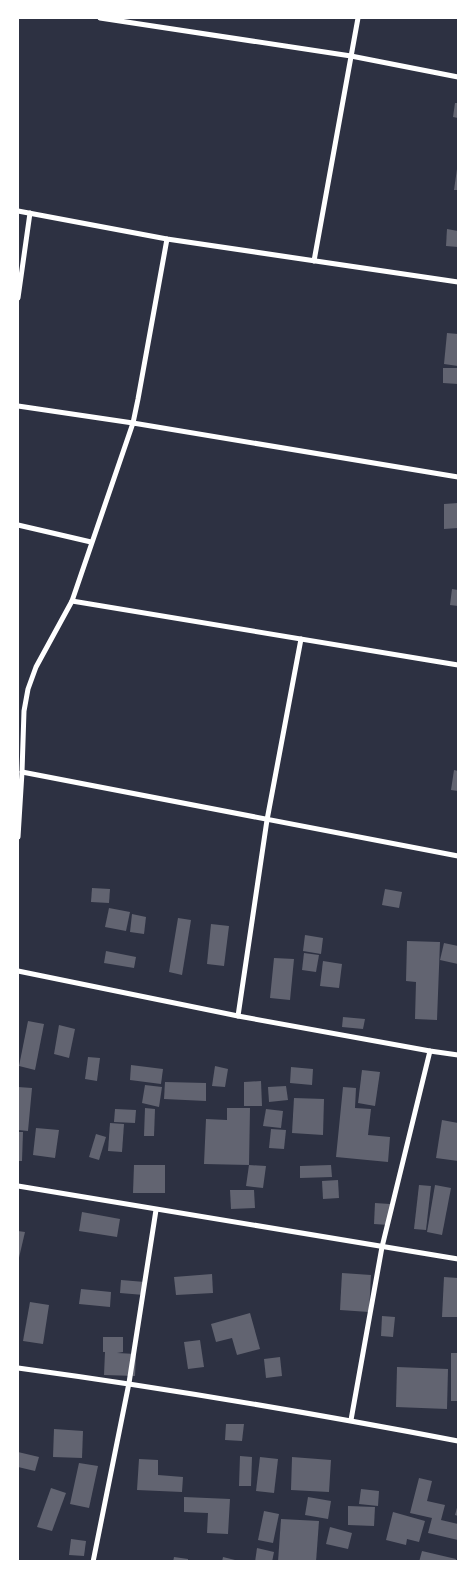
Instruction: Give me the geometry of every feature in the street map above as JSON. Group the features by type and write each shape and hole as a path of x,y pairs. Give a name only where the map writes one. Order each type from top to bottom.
{"street":[{"path":"100,18 351,56 458,77"},
{"path":"314,261 358,18"},
{"path":"18,210 167,239 458,282"},
{"path":"18,298 30,213"},
{"path":"18,837 24,711 28,689 40,658 72,602 132,423 140,389 167,239"},
{"path":"18,406 458,477"},
{"path":"18,525 92,542"},
{"path":"72,602 458,665"},
{"path":"238,1016 267,820 301,639"},
{"path":"22,772 458,856"},
{"path":"18,971 238,1016 458,1055"},
{"path":"351,1420 382,1247 430,1051"},
{"path":"18,1186 458,1259"},
{"path":"92,1562 129,1383 156,1210"},
{"path":"18,1368 129,1383 351,1420 458,1441"}],"building":[{"path":"455,103 458,103 458,118 453,117"},
{"path":"457,169 458,190 454,190"},
{"path":"447,229 458,231 458,247 446,246"},
{"path":"447,333 458,334 458,366 444,364"},
{"path":"443,368 458,368 458,384 443,383"},
{"path":"458,503 458,528 444,529 444,504"},
{"path":"452,589 458,590 458,606 450,605"},
{"path":"454,770 458,771 458,791 451,790"},
{"path":"92,888 110,889 109,903 91,902"},
{"path":"385,889 402,892 399,908 382,905"},
{"path":"109,908 130,912 126,931 105,927"},
{"path":"132,914 146,917 144,934 130,932"},
{"path":"178,918 191,920 182,975 169,972"},
{"path":"211,924 229,926 224,966 207,964"},
{"path":"305,935 323,938 321,954 303,951"},
{"path":"407,941 440,942 437,1020 415,1019 416,982 406,981"},
{"path":"444,943 458,946 458,964 440,960"},
{"path":"106,951 136,957 134,968 104,963"},
{"path":"304,953 319,955 316,972 302,970"},
{"path":"274,958 294,959 290,1000 270,998"},
{"path":"323,961 342,964 339,988 320,986"},
{"path":"343,1017 365,1019 363,1029 342,1027"},
{"path":"28,1021 44,1024 35,1070 19,1066"},
{"path":"59,1025 75,1029 69,1058 54,1054"},
{"path":"88,1057 100,1058 97,1081 85,1079"},
{"path":"131,1065 163,1069 161,1084 130,1080"},
{"path":"215,1066 228,1069 225,1087 212,1086"},
{"path":"291,1067 313,1069 312,1085 290,1083"},
{"path":"362,1070 380,1072 375,1106 358,1103"},
{"path":"261,1081 262,1106 244,1106 244,1082"},
{"path":"165,1082 206,1083 206,1101 164,1099"},
{"path":"145,1085 162,1087 159,1107 142,1103"},
{"path":"286,1086 288,1100 269,1102 268,1087"},
{"path":"18,1087 32,1088 28,1131 18,1130"},
{"path":"343,1087 356,1088 355,1108 371,1109 368,1135 390,1137 388,1162 336,1157"},
{"path":"294,1098 324,1099 323,1135 292,1133"},
{"path":"145,1108 155,1109 154,1136 144,1136"},
{"path":"227,1108 250,1108 249,1165 204,1164 206,1119 227,1120"},
{"path":"115,1109 136,1110 135,1123 114,1122"},
{"path":"266,1109 283,1111 281,1128 263,1126"},
{"path":"442,1120 458,1123 458,1161 436,1158"},
{"path":"110,1123 124,1124 122,1152 108,1151"},
{"path":"36,1128 59,1130 55,1158 33,1155"},
{"path":"271,1129 286,1130 284,1149 269,1148"},
{"path":"18,1132 23,1132 22,1161 18,1161"},
{"path":"96,1134 106,1137 99,1160 89,1157"},
{"path":"134,1165 165,1165 165,1193 133,1193"},
{"path":"249,1165 266,1166 263,1188 246,1186"},
{"path":"331,1165 332,1177 300,1178 300,1166"},
{"path":"338,1180 339,1198 323,1199 322,1181"},
{"path":"419,1185 431,1186 426,1230 414,1229"},
{"path":"435,1185 451,1188 442,1235 427,1232"},
{"path":"230,1190 254,1190 255,1208 231,1209"},
{"path":"375,1203 390,1204 389,1225 374,1224"},
{"path":"82,1212 120,1219 117,1237 79,1231"},
{"path":"18,1231 25,1232 18,1262"},
{"path":"342,1273 371,1275 369,1312 340,1310"},
{"path":"212,1274 213,1293 176,1295 174,1277"},
{"path":"444,1277 458,1278 458,1317 442,1317"},
{"path":"121,1280 145,1282 144,1295 120,1293"},
{"path":"81,1289 111,1292 110,1307 79,1304"},
{"path":"30,1302 49,1305 43,1344 23,1341"},
{"path":"250,1313 260,1349 237,1355 232,1338 216,1342 211,1324"},
{"path":"382,1316 395,1317 393,1337 381,1336"},
{"path":"103,1337 123,1337 123,1352 117,1353 136,1354 135,1376 104,1375 105,1352 103,1352"},
{"path":"200,1340 204,1367 188,1369 184,1342"},
{"path":"451,1353 458,1353 458,1401 451,1401"},
{"path":"280,1357 282,1376 266,1378 264,1359"},
{"path":"397,1367 448,1369 447,1409 396,1407"},
{"path":"226,1424 244,1424 242,1441 225,1440"},
{"path":"54,1429 83,1431 82,1458 53,1457"},
{"path":"18,1452 39,1457 35,1471 18,1467"},
{"path":"240,1456 252,1457 251,1486 239,1486"},
{"path":"260,1457 278,1459 274,1493 256,1491"},
{"path":"292,1457 331,1460 329,1492 291,1490"},
{"path":"139,1459 158,1460 158,1475 183,1477 182,1492 137,1490"},
{"path":"79,1463 98,1466 89,1508 70,1504"},
{"path":"419,1478 432,1481 427,1501 445,1505 441,1520 458,1524 458,1540 428,1533 432,1518 410,1513"},
{"path":"51,1488 66,1493 52,1531 37,1527"},
{"path":"361,1489 379,1491 378,1506 359,1504"},
{"path":"184,1497 230,1499 228,1534 207,1533 208,1513 184,1512"},
{"path":"308,1497 331,1501 328,1519 305,1515"},
{"path":"458,1504 458,1516 455,1515"},
{"path":"348,1506 375,1507 374,1526 348,1525"},
{"path":"264,1511 279,1514 273,1543 258,1540"},
{"path":"393,1512 425,1521 419,1542 407,1539 406,1545 386,1540"},
{"path":"281,1519 319,1521 316,1562 278,1562"},
{"path":"330,1527 352,1533 348,1549 326,1544"},
{"path":"71,1539 86,1541 84,1556 69,1555"},
{"path":"257,1548 274,1552 272,1562 255,1562"},
{"path":"422,1551 456,1559 455,1562 419,1562"},
{"path":"174,1557 188,1559 188,1562 173,1562"},
{"path":"223,1557 239,1561 239,1562 222,1562"}]}
